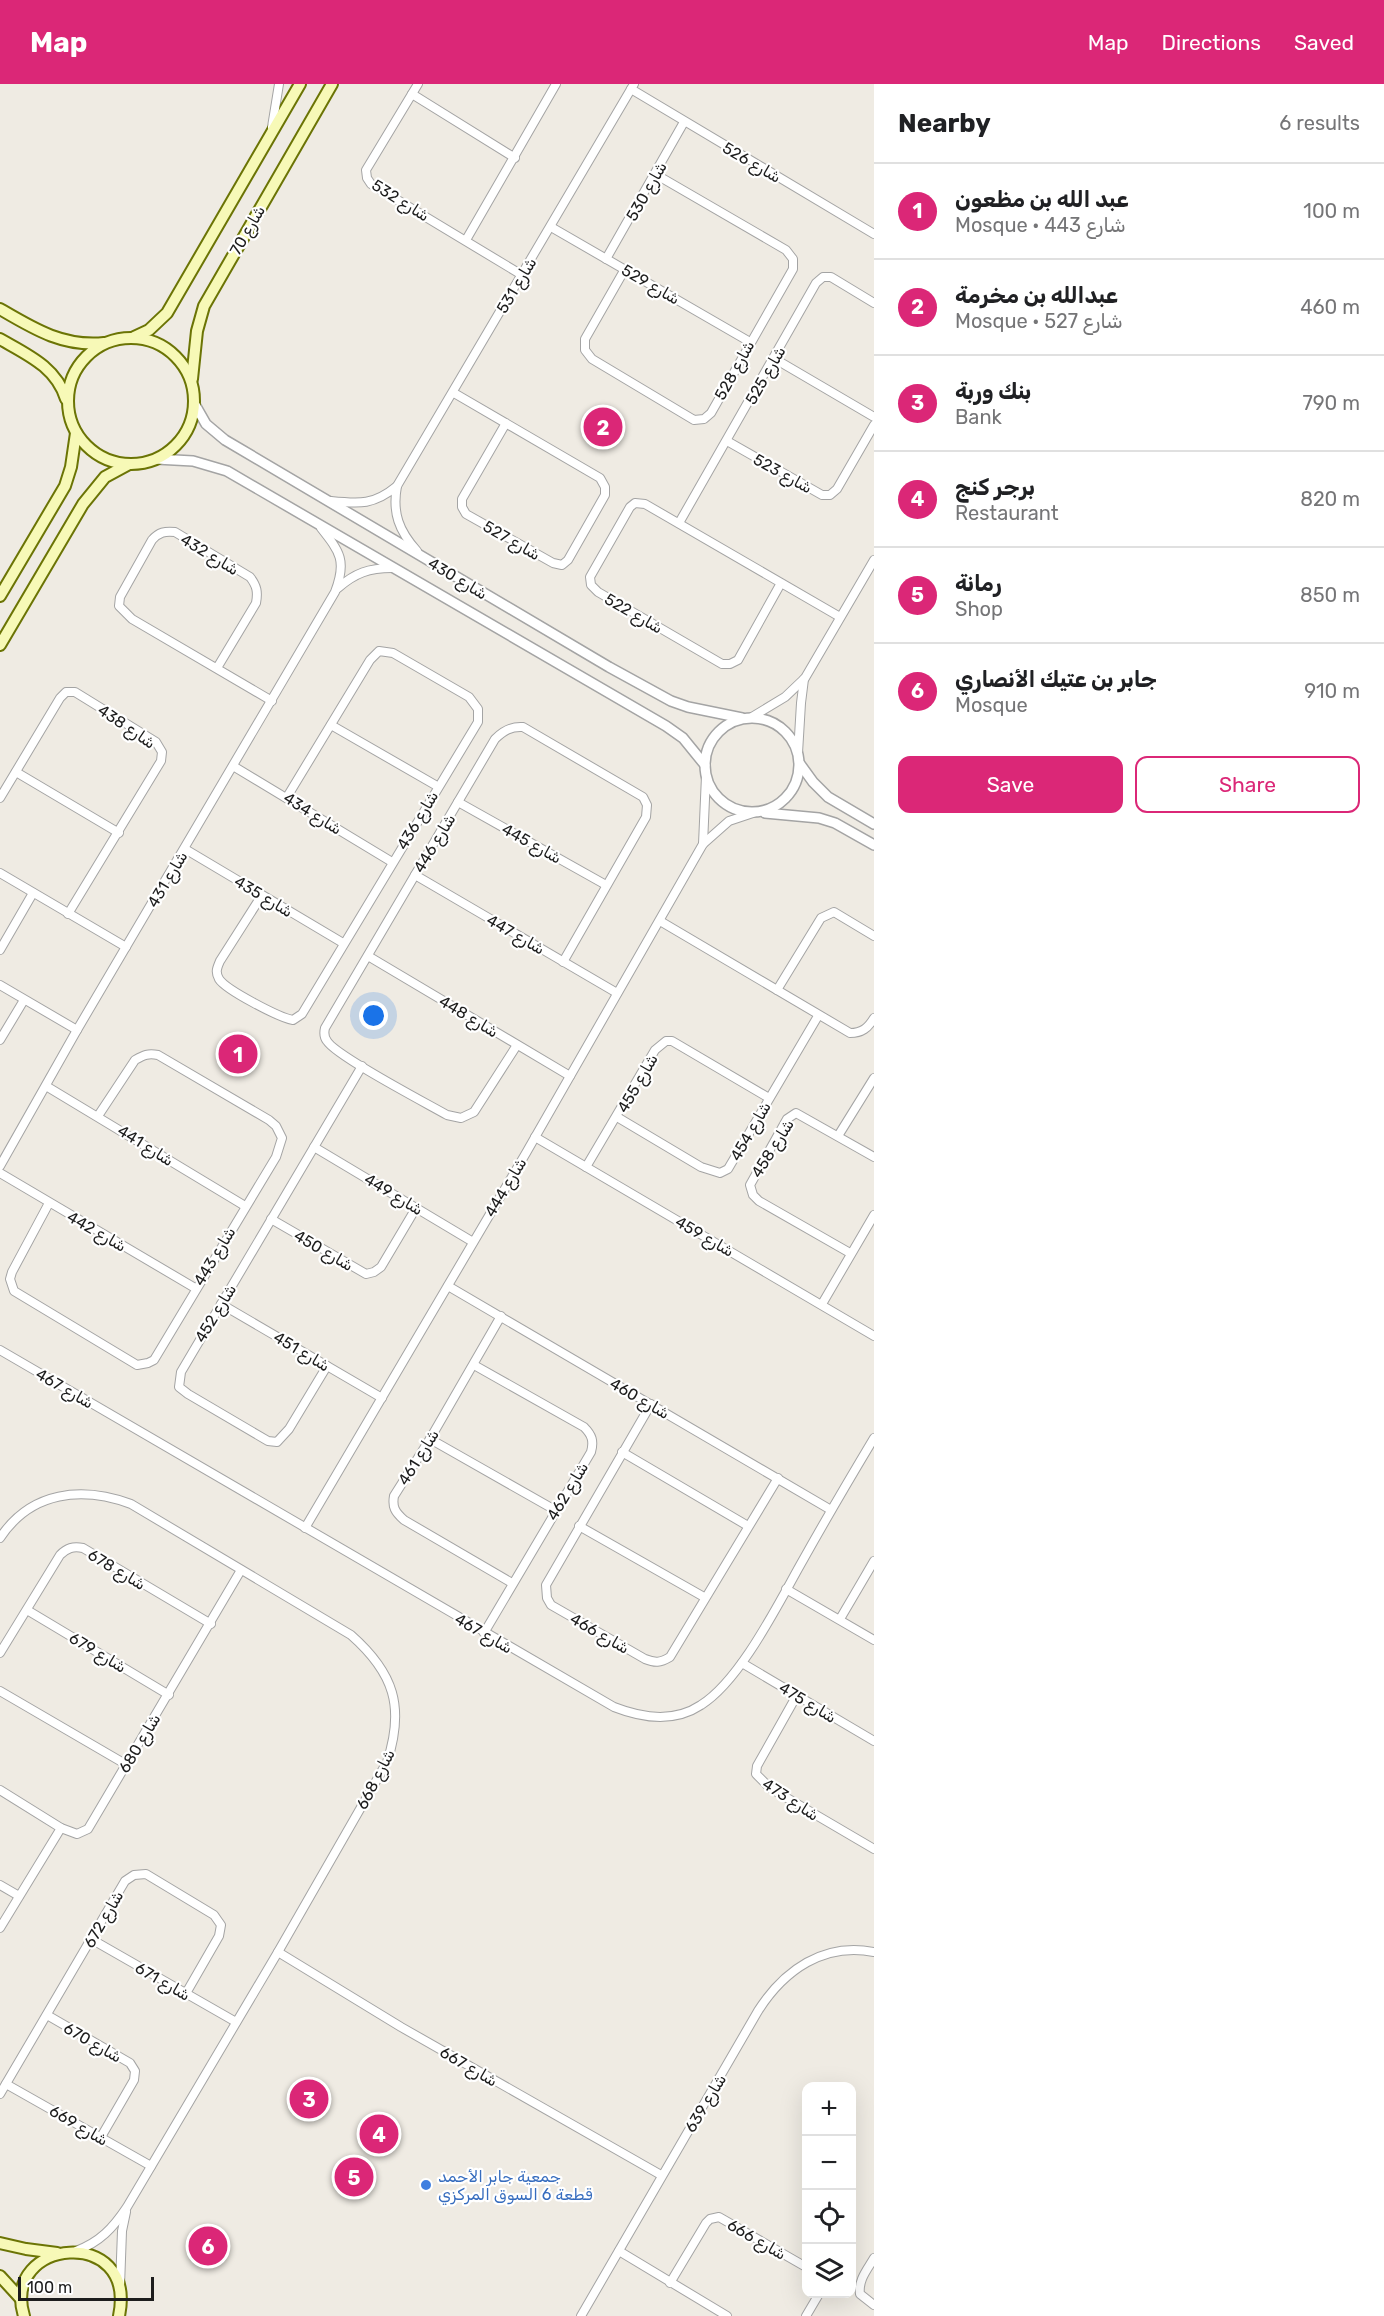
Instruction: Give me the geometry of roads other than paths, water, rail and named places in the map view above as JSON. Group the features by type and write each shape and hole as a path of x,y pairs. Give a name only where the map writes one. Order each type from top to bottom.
{"main road":[{"name":"شارع 70","path":"132,338 149,330 167,313 300,84"},
{"name":"شارع 70","path":"192,386 197,330 204,306 332,84"},
{"path":"0,309 55,339 81,344 132,338 147,340 168,349 183,365 192,386 194,403 192,415 183,436 175,446 156,459 129,464 105,477 82,504 0,645"},
{"path":"0,339 42,363 51,371 67,403 76,433 87,447 102,458 129,464"},
{"path":"67,403 71,381 81,362 88,354 107,342"},
{"path":"0,596 65,486 71,467 76,433"},
{"path":"0,2243 57,2253 76,2251 95,2257 111,2270 120,2288 122,2303 119,2316"},
{"path":"24,2316 21,2299 24,2284 32,2270 57,2253"},
{"path":"0,2276 21,2299"},
{"path":"122,2303 129,2316"}],"street":[{"path":"271,134 279,84"},
{"name":"شارع 532","path":"418,84 366,170 367,178 371,184 522,274"},
{"path":"466,240 556,84"},
{"name":"شارع 526","path":"632,87 684,122 874,234"},
{"name":"شارع 531","path":"328,501 367,503 387,495 397,486 552,227 632,87"},
{"path":"412,94 515,158"},
{"name":"شارع 530","path":"606,259 684,122"},
{"name":"شارع 528","path":"625,269 585,339 585,350 592,358 694,420 704,419 711,413 792,269 793,259 786,250 655,174"},
{"name":"شارع 529","path":"552,227 750,342"},
{"name":"شارع 525","path":"679,523 775,359 816,283 823,277 831,277 874,303"},
{"path":"775,359 874,417"},
{"name":"شارع 527","path":"454,393 506,423 600,478 605,487 605,495 568,560 562,565 553,563 466,514 462,507 462,499 506,423"},
{"name":"شارع 430","path":"194,403 206,424 216,434 609,667 671,701 688,707 747,718"},
{"name":"شارع 523","path":"727,441 822,495 830,495 837,489 874,426"},
{"name":"شارع 430","path":"156,459 193,461 227,471 666,726 682,738 705,765"},
{"name":"شارع 531","path":"397,486 394,502 395,514 404,535 419,554"},
{"name":"شارع 522","path":"781,583 738,660 730,664 722,664 598,592 591,585 590,577 630,507 635,503 645,504 840,617"},
{"name":"شارع 431","path":"0,1166 77,1030 335,592 342,571 342,561 337,548 321,527"},
{"name":"شارع 432","path":"217,668 256,603 258,594 256,585 250,578 175,532 166,531 158,534 152,540 120,597 119,606 132,619 272,701"},
{"path":"874,560 805,678 785,697 747,718 725,726 718,732 708,747 705,765 706,776 715,795 732,808 819,818 835,823 874,845"},
{"name":"شارع 431","path":"335,592 355,574 373,568 392,568"},
{"name":"شارع 436","path":"262,895 216,970 218,978 230,989 282,1017 293,1020 302,1014 437,786 478,722 478,709 469,697 403,658 387,651 380,651 374,655 287,797"},
{"path":"755,812 772,808 785,799 798,779 801,703 805,678"},
{"name":"شارع 438","path":"0,798 60,698 66,692 75,692 156,742 162,752 161,761 68,914"},
{"path":"747,718 772,722 782,727 789,734 798,753"},
{"path":"331,725 437,786"},
{"name":"شارع 446","path":"517,1045 474,1112 461,1118 447,1115 333,1048 326,1040 325,1028 495,739 510,728 523,727 643,797 647,805 646,817 563,962"},
{"path":"800,764 828,797 874,824"},
{"name":"شارع 434","path":"234,766 392,862"},
{"path":"16,772 119,833"},
{"name":"شارع 444","path":"703,844 706,776"},
{"name":"شارع 445","path":"458,802 606,885"},
{"name":"شارع 444","path":"305,1528 535,1137 703,844 729,821 755,812"},
{"name":"شارع 435","path":"185,849 344,943"},
{"path":"0,873 126,947"},
{"name":"شارع 447","path":"415,875 617,993"},
{"path":"0,950 33,893"},
{"path":"777,990 821,918 828,913 834,912 874,936"},
{"path":"660,921 850,1033 865,1030 874,1018"},
{"name":"شارع 448","path":"368,956 570,1076"},
{"path":"0,985 77,1030"},
{"path":"0,1040 24,1000"},
{"name":"شارع 454","path":"617,1117 701,1167 720,1173 728,1169 818,1016"},
{"name":"شارع 455","path":"586,1167 656,1050 666,1041 672,1041 770,1098"},
{"name":"شارع 443","path":"49,1203 12,1272 11,1285 23,1298 137,1365 154,1360 279,1150 282,1138 276,1126 269,1120 158,1055 152,1054 144,1054 135,1060 98,1116"},
{"name":"شارع 452","path":"327,1366 289,1429 277,1442 268,1441 179,1387 181,1372 362,1066"},
{"path":"838,1136 874,1078"},
{"name":"شارع 441","path":"46,1086 244,1206"},
{"name":"شارع 458","path":"850,1253 759,1201 750,1190 752,1178 791,1114 801,1115 874,1157"},
{"name":"شارع 459","path":"535,1137 874,1336"},
{"name":"شارع 449","path":"314,1148 473,1242"},
{"name":"شارع 442","path":"0,1173 195,1288"},
{"name":"شارع 450","path":"271,1220 366,1274 381,1267 416,1208"},
{"path":"822,1304 874,1215"},
{"name":"شارع 460","path":"448,1286 831,1510"},
{"name":"شارع 451","path":"222,1304 382,1398"},
{"name":"شارع 461","path":"501,1317 394,1496 394,1509 404,1520 512,1583"},
{"name":"شارع 467","path":"0,1350 614,1707 628,1713 648,1717 663,1718 699,1707 719,1691 742,1663 874,1438"},
{"name":"شارع 462","path":"474,1365 584,1427 592,1437 593,1444 591,1452 484,1633"},
{"name":"شارع 466","path":"651,1404 546,1585 547,1598 551,1605 645,1659 654,1663 663,1662 670,1657 704,1597 778,1478"},
{"path":"430,1439 555,1510"},
{"path":"622,1452 748,1526"},
{"path":"865,1452 874,1458"},
{"name":"شارع 668","path":"0,1538 6,1528 20,1516 50,1498 99,1494 113,1497 146,1512 351,1635 380,1664 395,1701 394,1741 387,1762 279,1952 127,2207 112,2229 100,2240 76,2251"},
{"path":"579,1526 704,1597"},
{"name":"شارع 678","path":"0,1653 60,1555 75,1547 82,1548 211,1624"},
{"path":"840,1619 874,1561"},
{"name":"شارع 680","path":"61,1828 77,1834 88,1829 241,1570"},
{"path":"786,1589 874,1640"},
{"name":"شارع 679","path":"27,1610 168,1695"},
{"name":"شارع 475","path":"742,1663 874,1741"},
{"path":"0,1690 127,1765"},
{"name":"شارع 473","path":"797,1695 757,1766 756,1774 770,1788 874,1849"},
{"path":"0,1790 61,1828 0,1928"},
{"name":"شارع 672","path":"0,2094 129,1877 140,1873 155,1880 214,1915 221,1925 219,1936 185,1995"},
{"path":"0,1885 19,1896"},
{"name":"شارع 671","path":"91,1939 185,1995 236,2022"},
{"name":"شارع 639","path":"581,2316 661,2175 775,1986 789,1973 823,1955 840,1950 874,1952"},
{"name":"شارع 667","path":"279,1952 401,2027 661,2175"},
{"name":"شارع 670","path":"47,2015 130,2063 135,2071 134,2080 101,2137"},
{"name":"شارع 669","path":"6,2084 151,2166"},
{"name":"شارع 668","path":"120,2288 122,2231 127,2207"},
{"name":"شارع 666","path":"670,2283 706,2223 720,2217 802,2264"},
{"path":"619,2251 728,2316"},
{"path":"874,2258 860,2281 859,2288 860,2294 874,2305"},
{"path":"806,2316 817,2298"}],"place":[{"name":"عبدالله بن مخرمة","path":"603,427"},
{"name":"عبد الله بن مظعون","path":"238,1054"},
{"name":"بنك وربة","path":"309,2099"},
{"name":"برجر كنج","path":"379,2134"},
{"name":"رمانة","path":"354,2177"},
{"name":"جمعية جابر الأحمد قطعة 6 السوق المركزي","path":"426,2185"},
{"name":"جابر بن عتيك الأنصاري","path":"208,2246"}]}
